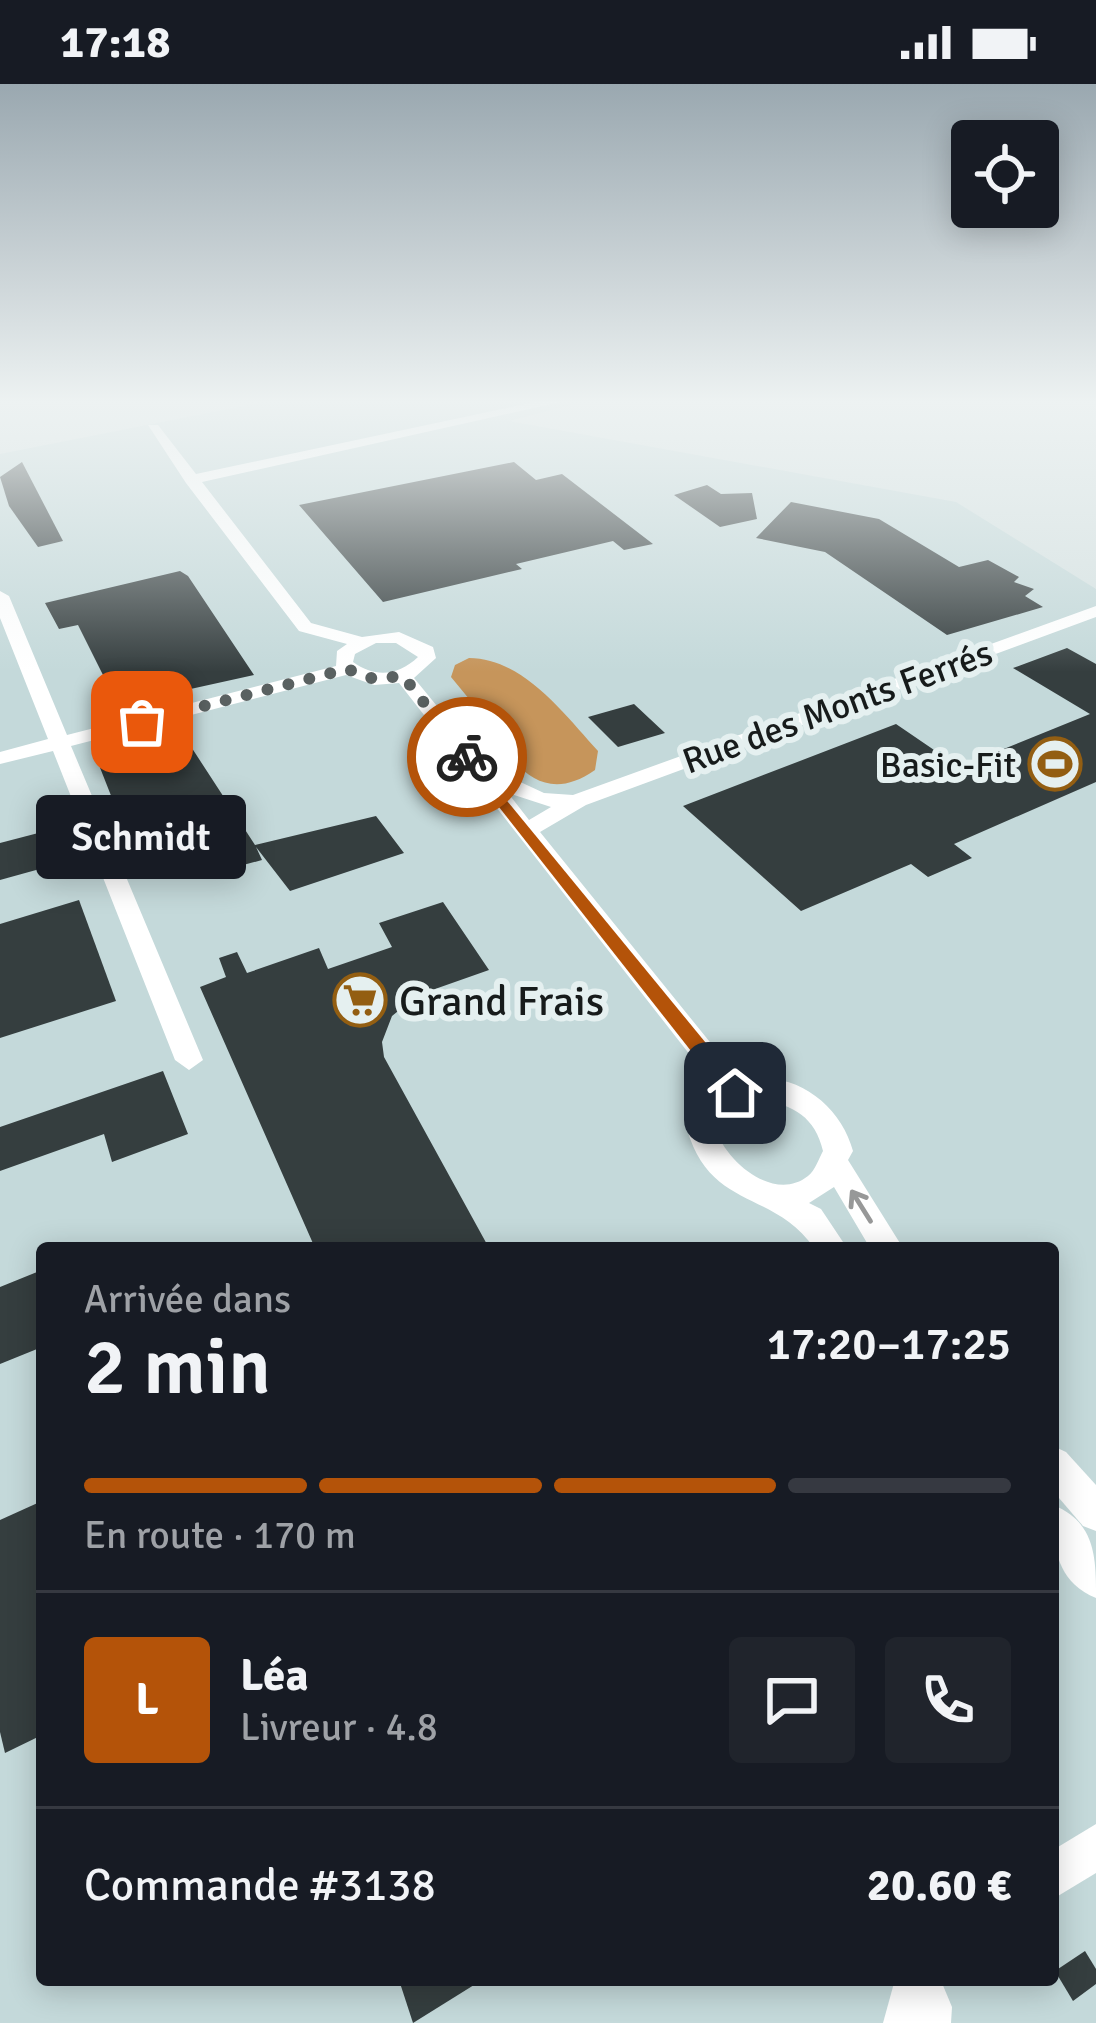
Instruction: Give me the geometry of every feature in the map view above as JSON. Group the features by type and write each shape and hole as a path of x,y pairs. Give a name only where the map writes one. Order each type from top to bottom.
{"street":[{"path":"0,758 347,669 374,679 403,676 427,658 420,645 399,637 361,642 305,627 269,573 200,490"},
{"path":"0,596 189,1060"},
{"name":"Rue des Monts Ferrés","path":"526,831 578,800 1096,611"},
{"path":"347,669 346,651 361,642"},
{"path":"403,676 735,1093"},
{"name":"Rue des Monts Ferrés","path":"470,761 528,797 550,802 578,800"},
{"path":"827,1242 810,1218 727,1178 706,1153 702,1139 710,1111 735,1093 777,1090 816,1108 836,1137 835,1164 883,1242"},
{"path":"763,1194 808,1190 835,1164"},
{"path":"1059,1471 1096,1513"},
{"path":"1059,1531 1096,1579"},
{"path":"1059,1873 1096,1846"}],"shaded area":[{"path":"0,490 892,490 956,502 1096,589 1096,2023 0,2023"},
{"path":"469,658 507,667 541,691 598,751 595,770 561,784 534,778 522,769 451,677 455,665"}],"building":[{"path":"4,490 37,490 63,541 38,547 9,506"},
{"path":"372,490 583,490 653,544 624,550 613,541 516,564 522,569 383,602 299,505"},
{"path":"689,490 752,493 757,519 720,527 674,495"},
{"path":"791,502 879,519 959,567 988,560 1019,577 1014,582 1034,589 1025,596 1043,607 947,635 825,552 756,538"},
{"path":"180,571 188,576 254,675 118,705 78,625 59,629 45,603"},
{"path":"1067,648 1096,664 1096,782 954,844 972,858 928,877 911,864 801,911 683,806 896,724 959,767 1090,714 1013,668"},
{"path":"634,704 665,733 618,747 588,717"},
{"path":"186,739 255,845 376,816 404,853 290,891 256,847 262,860 199,877 181,841 134,854 97,760"},
{"path":"69,825 83,857 0,880 0,843"},
{"path":"79,900 116,1001 0,1038 0,924"},
{"path":"443,902 489,970 418,995 392,1016 382,1042 384,1057 486,1242 312,1242 200,987 226,977 219,958 237,952 247,973 319,948 328,969 392,947 379,923"},
{"path":"163,1071 188,1134 112,1162 104,1134 0,1171 0,1127"},
{"path":"36,1272 36,1349 0,1364 0,1287"},
{"path":"36,1504 36,1738 5,1753 0,1732 0,1520"},
{"path":"1085,1951 1096,1969 1096,1984 1073,2001 1059,1978 1059,1968"},
{"path":"401,1986 472,1986 413,2023"}],"way so far":[{"path":"142,722 347,669 374,679 403,676 467,757"}],"place":[{"name":"Schmidt","path":"142,722"},
{"name":"Basic-Fit","path":"1055,764"},
{"name":"Grand Frais","path":"360,1000"}],"route":[{"path":"467,757 735,1093"}]}
